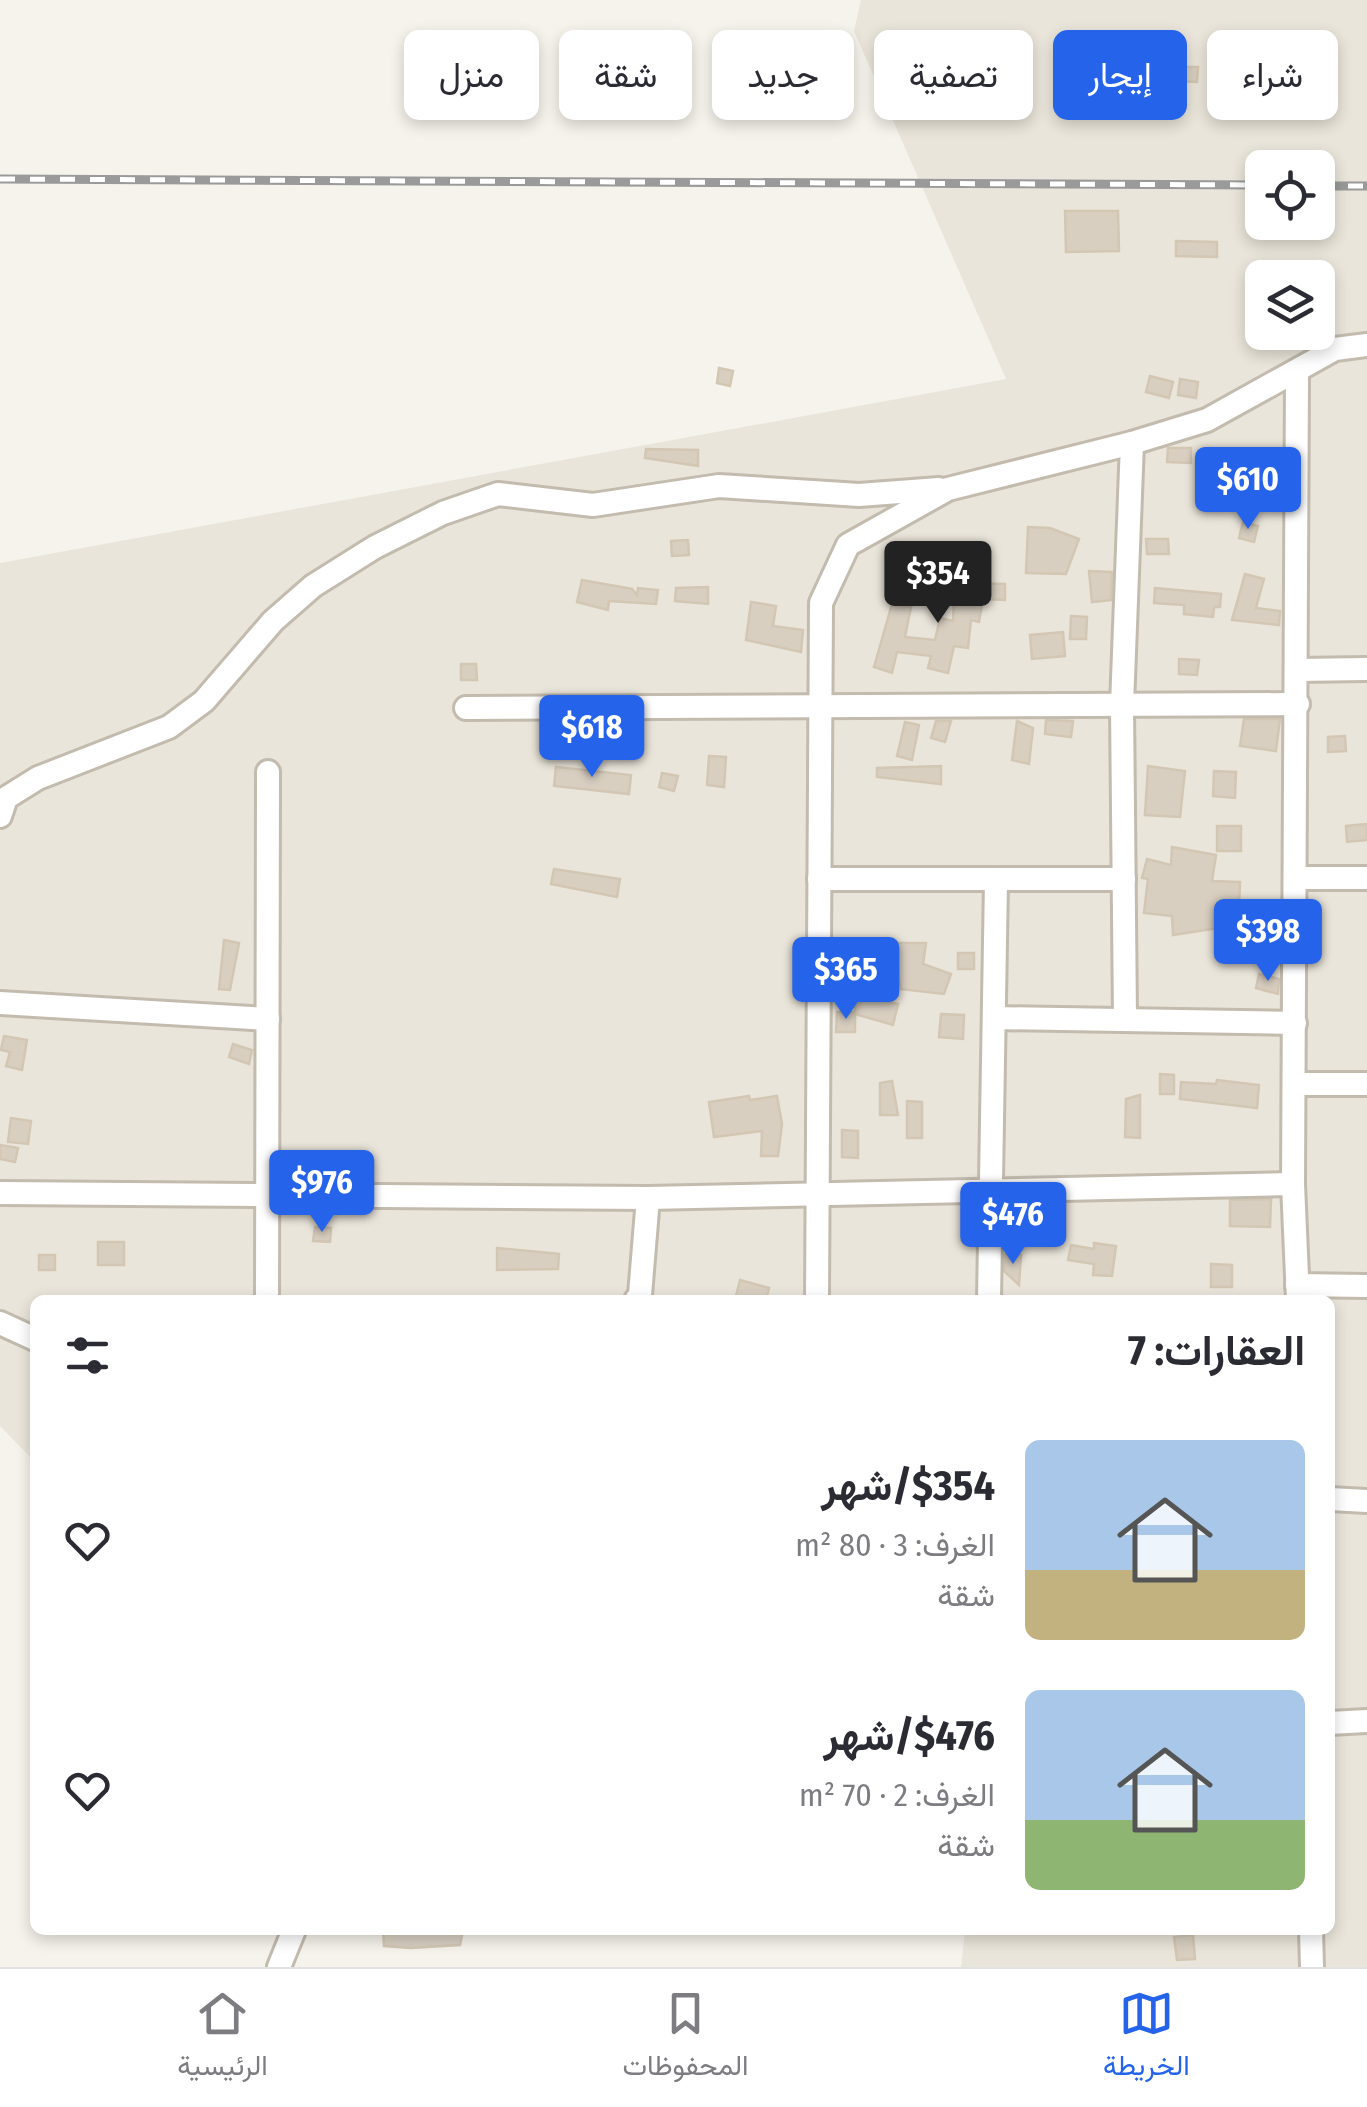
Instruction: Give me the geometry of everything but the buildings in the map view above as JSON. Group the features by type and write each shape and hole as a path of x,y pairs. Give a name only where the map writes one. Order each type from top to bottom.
{"street":[{"path":"0,816 6,798 38,778 169,726 204,701 272,621 312,586 375,547 443,513 498,494 593,506 720,486 859,496 948,489 1132,444 1207,420 1297,374 1335,349 1367,346"},
{"path":"1297,374 1293,1184 1298,1293 1367,1286"},
{"path":"1125,1020 1122,705 1132,444"},
{"path":"817,1295 822,603 848,545 948,489"},
{"path":"1298,670 1367,669"},
{"path":"466,708 1298,704"},
{"path":"267,1295 268,772"},
{"path":"819,879 1124,878"},
{"path":"1296,878 1367,878"},
{"path":"988,1295 996,881"},
{"path":"0,1003 268,1019"},
{"path":"994,1018 1295,1023"},
{"path":"1294,1084 1367,1084"},
{"path":"0,1193 648,1198 1293,1184"},
{"path":"639,1295 648,1198"},
{"path":"0,1322 30,1337"},
{"path":"1335,1500 1367,1501"},
{"path":"1335,1722 1367,1721"},
{"path":"279,1967 292,1935"},
{"path":"1311,1935 1312,1967"}],"shaded area":[{"path":"861,0 1367,0 1367,1967 961,1967 964,1935 1335,1935 1335,1295 30,1295 30,1457 0,1426 0,563 1006,379 893,120 1033,120 1033,30 874,30 874,77 854,31"}],"railway":[{"path":"0,179 1245,185"},
{"path":"1335,186 1367,186"}]}
